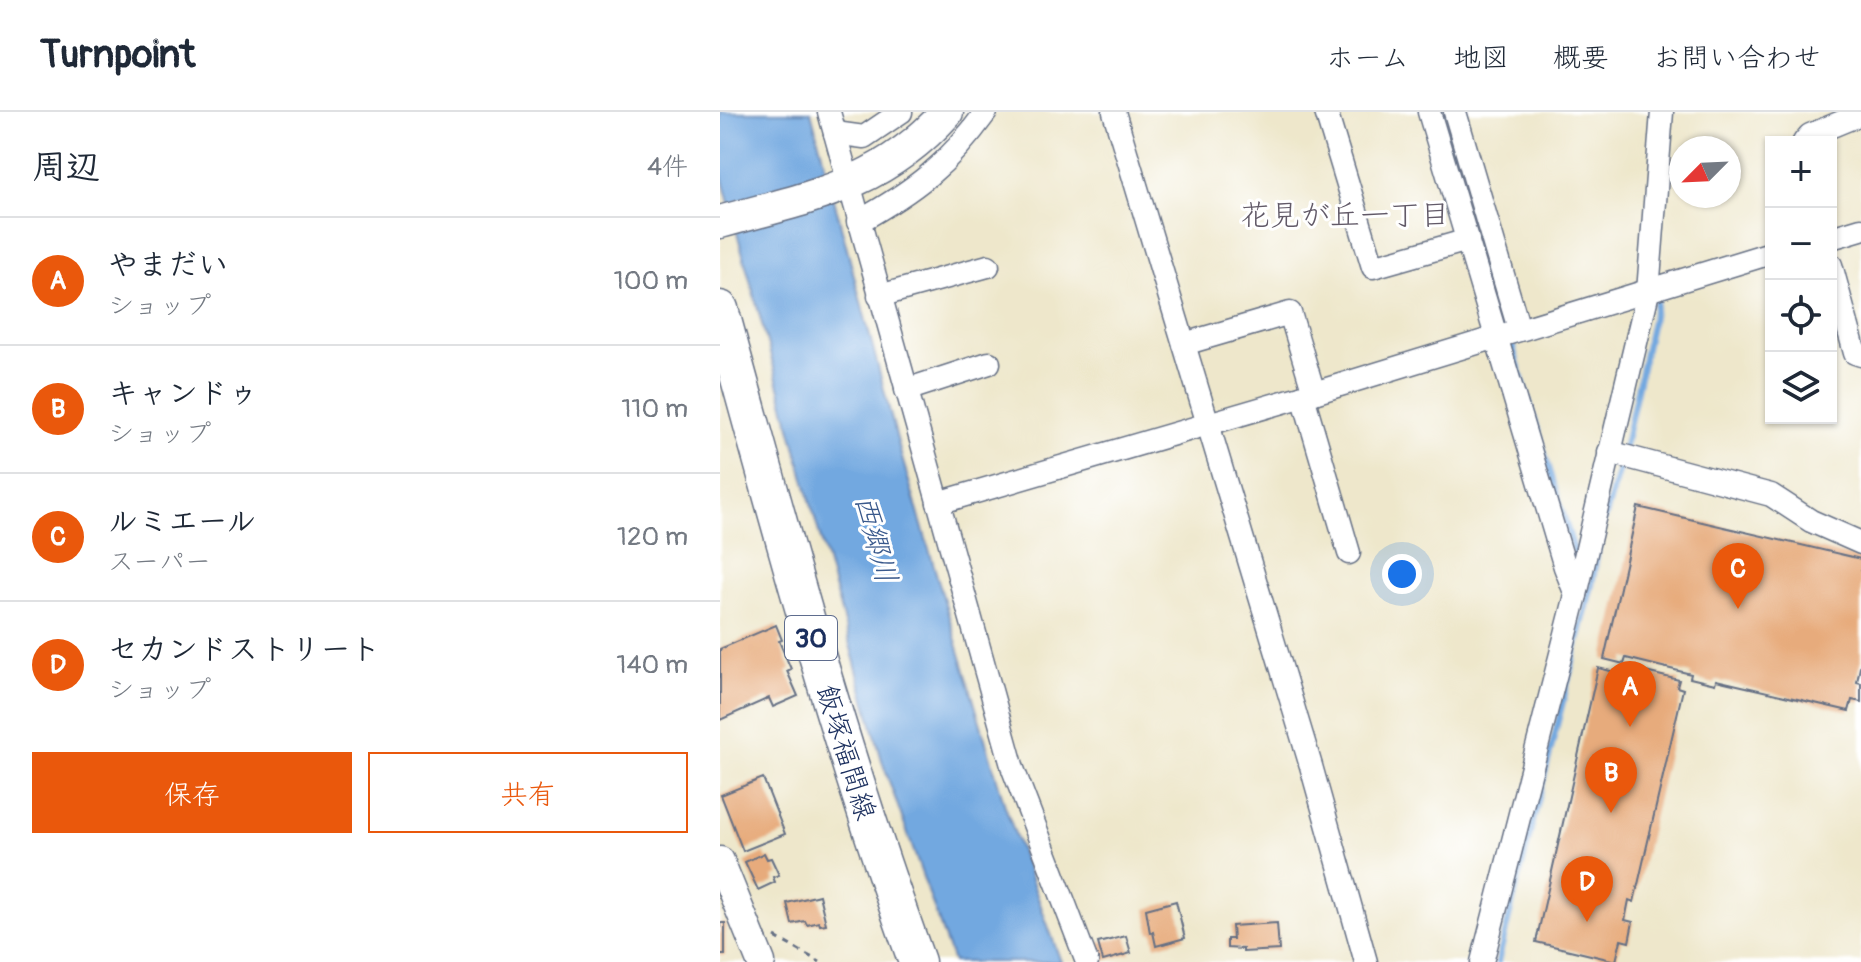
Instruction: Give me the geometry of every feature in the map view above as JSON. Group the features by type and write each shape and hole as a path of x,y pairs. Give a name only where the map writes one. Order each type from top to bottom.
{"main road":[{"path":"720,222 841,188 889,164 926,135 947,112"},
{"name":"飯塚福間線","path":"720,309 807,627 884,872 917,962"}],"street":[{"path":"832,122 864,137 901,112"},
{"path":"858,222 922,183 948,161 986,112"},
{"path":"1114,112 1190,342"},
{"path":"1129,112 1190,342 1207,423 1311,766 1366,962"},
{"path":"1326,112 1373,267 1468,240"},
{"path":"1429,112 1576,595"},
{"path":"1455,112 1519,329"},
{"path":"1482,962 1576,595 1648,292 1662,112"},
{"path":"1809,136 1861,114"},
{"path":"832,122 841,188 858,222 1013,769 1087,962"},
{"path":"1837,236 1861,229"},
{"path":"938,503 1765,255"},
{"path":"879,296 988,266"},
{"path":"1835,280 1855,353 1861,355"},
{"path":"1190,342 1290,313 1349,553"},
{"path":"906,390 989,363"},
{"path":"1609,452 1771,495 1811,521 1861,543"},
{"path":"720,861 761,962"},
{"path":"720,903 744,919"}],"path":[{"path":"744,919 820,962"}],"water":[{"name":"西郷川","path":"720,112 811,112 902,458 1005,806 1061,962 953,962 883,764 808,493 720,170"}],"building":[{"path":"1638,507 1861,559 1861,662 1857,682 1861,683 1861,702 1852,700 1849,711 1716,680 1715,684 1690,678 1691,674 1626,658 1624,664 1604,659"},
{"path":"776,625 791,669 787,671 798,696 773,707 769,698 720,720 720,649"},
{"path":"1598,668 1636,677 1637,670 1679,680 1677,687 1683,689 1634,902 1629,900 1625,920 1633,922 1629,942 1621,940 1616,961 1536,942"},
{"path":"763,778 785,834 743,851 721,795"},
{"path":"764,853 767,859 771,858 779,875 773,877 775,882 758,890 745,862"},
{"path":"819,895 826,924 807,925 805,921 792,924 787,903"},
{"path":"1176,901 1185,938 1156,946 1153,932 1150,933 1146,909"},
{"path":"720,923 725,923 725,955 720,955"},
{"path":"1277,923 1279,950 1243,952 1243,949 1227,948 1227,939 1233,939 1232,926"},
{"path":"1126,936 1131,953 1103,961 1098,943"}],"waterway":[{"path":"1442,112 1576,557"},
{"path":"1624,450 1658,293"},
{"path":"1605,519 1621,461"},
{"path":"1498,962 1592,585 1600,538"}],"place":[{"name":"ルミエール","path":"1738,609"},
{"name":"やまだい","path":"1630,727"},
{"name":"キャンドゥ","path":"1611,813"},
{"name":"セカンドストリート","path":"1587,922"}],"district":[{"name":"花見が丘一丁目","path":"1345,215"}]}
